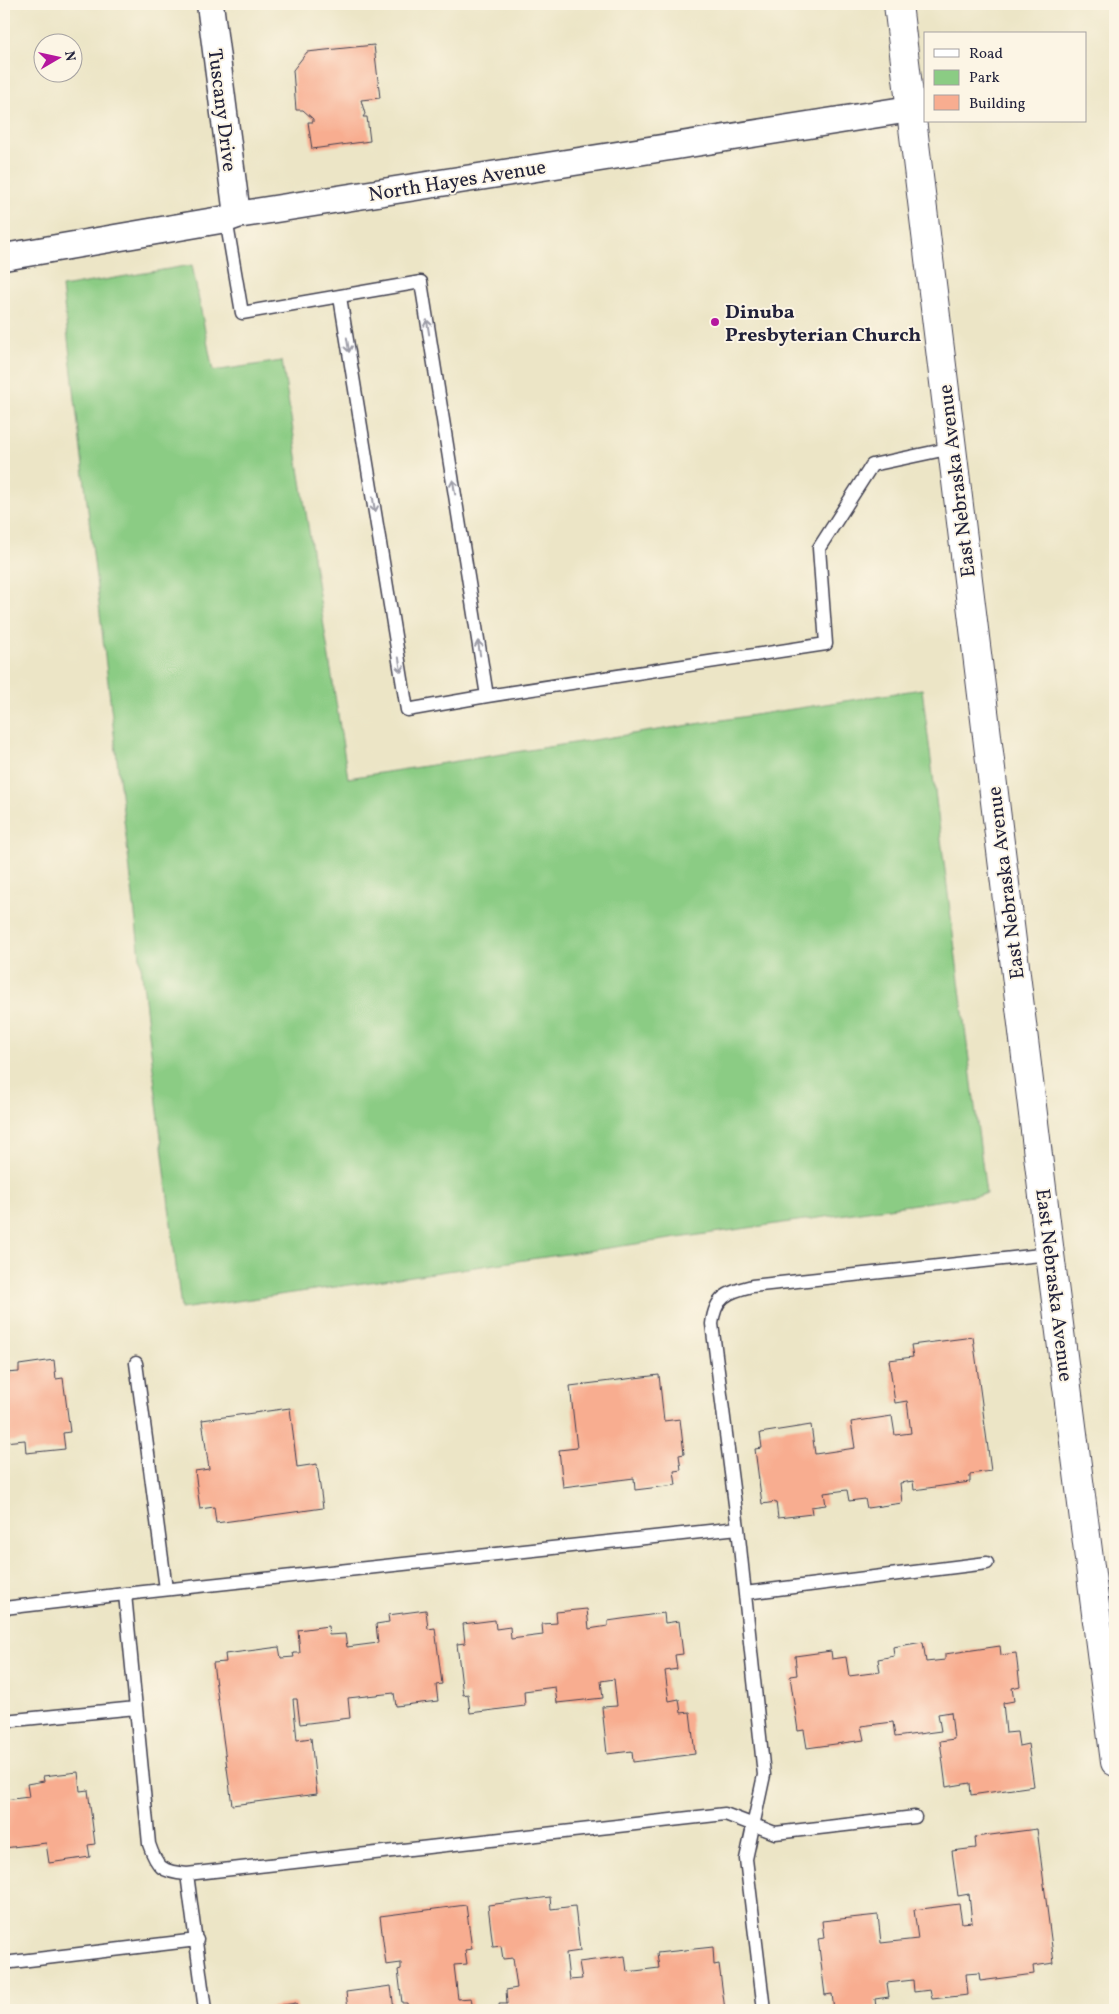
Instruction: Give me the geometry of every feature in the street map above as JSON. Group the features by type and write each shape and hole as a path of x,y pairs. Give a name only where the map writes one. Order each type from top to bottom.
{"street":[{"name":"Tuscany Drive","path":"210,4 231,217"},
{"name":"East Nebraska Avenue","path":"898,4 1050,1254 1115,1762"},
{"name":"North Hayes Avenue","path":"4,257 231,217 910,109"}],"lane":[{"path":"231,217 242,314 421,282 487,696"},
{"path":"340,297 407,710 826,644 819,548 872,465 952,448"},
{"path":"764,2010 746,1859 764,1775 738,1528 712,1324 714,1309 721,1298 736,1290 752,1286 1050,1254"},
{"path":"136,1363 166,1589"},
{"path":"4,1608 738,1528"},
{"path":"745,1593 987,1563"},
{"path":"125,1594 149,1844 155,1862 168,1872 187,1874 725,1814 775,1832 915,1817"},
{"path":"4,1721 136,1708"},
{"path":"187,1874 205,2010"},
{"path":"12,1962 197,1940"}],"green space":[{"path":"192,265 213,371 282,361 348,778 922,689 986,1194 181,1309 62,287"}],"building":[{"path":"374,45 380,98 361,100 365,114 363,117 367,117 370,141 312,149 308,122 313,122 313,119 303,110 296,110 293,70 307,52"},
{"path":"973,1337 991,1471 970,1474 970,1482 914,1490 913,1481 900,1483 902,1503 867,1508 865,1499 849,1501 847,1490 824,1493 826,1505 811,1507 812,1514 778,1518 776,1502 762,1504 755,1449 762,1448 760,1433 811,1425 815,1454 855,1448 851,1422 892,1416 895,1435 911,1433 907,1401 895,1403 889,1360 913,1357 911,1345"},
{"path":"54,1360 56,1379 63,1378 70,1432 63,1433 65,1449 26,1453 25,1440 4,1442 4,1393 8,1393 5,1373 19,1372 19,1365"},
{"path":"659,1375 664,1421 680,1419 684,1454 679,1455 681,1470 674,1471 676,1485 635,1490 634,1478 563,1487 559,1450 577,1448 570,1386"},
{"path":"290,1408 297,1467 317,1464 323,1508 216,1523 214,1507 200,1509 195,1471 209,1469 202,1420"},
{"path":"587,1609 589,1629 608,1626 608,1621 664,1613 665,1623 679,1621 683,1654 675,1655 677,1669 665,1671 669,1701 679,1699 681,1713 690,1712 695,1754 633,1762 632,1751 607,1754 602,1707 617,1706 614,1679 601,1681 603,1698 557,1703 555,1687 524,1691 525,1706 470,1713 468,1694 463,1695 457,1644 465,1643 463,1624 495,1620 496,1629 510,1627 511,1639 543,1635 542,1624 557,1623 556,1612"},
{"path":"426,1610 428,1629 435,1628 442,1684 436,1685 438,1701 396,1706 394,1693 348,1698 350,1718 300,1724 297,1699 293,1699 297,1740 311,1738 317,1794 232,1805 213,1663 226,1662 225,1654 279,1647 281,1658 294,1657 293,1653 300,1653 298,1630 328,1626 329,1635 345,1634 347,1647 378,1643 376,1624 389,1622 388,1615"},
{"path":"923,1642 926,1662 945,1660 945,1654 1000,1646 1001,1655 1016,1653 1020,1686 1012,1688 1014,1701 1003,1703 1006,1733 1017,1732 1019,1746 1028,1744 1034,1786 971,1795 970,1783 946,1787 940,1741 954,1739 951,1712 938,1714 941,1731 895,1737 893,1722 861,1726 864,1740 807,1748 804,1730 798,1731 790,1676 797,1675 795,1656 831,1651 832,1659 846,1657 849,1676 880,1672 878,1659 894,1656 893,1647"},
{"path":"78,1772 80,1791 88,1790 95,1844 88,1845 90,1857 49,1863 46,1843 4,1848 4,1800 29,1797 27,1784 44,1781 43,1776"},
{"path":"1037,1829 1054,1963 1033,1966 1034,1974 980,1981 979,1973 966,1974 968,1995 932,1999 930,1990 914,1992 913,1980 887,1983 889,1997 875,1999 876,2007 834,2010 832,1994 825,1995 818,1939 824,1938 822,1921 878,1915 881,1943 918,1939 914,1910 959,1904 962,1923 972,1922 969,1894 958,1896 952,1851 976,1848 975,1837"},
{"path":"550,1897 551,1909 575,1906 580,1951 566,1953 569,1980 582,1979 579,1962 625,1956 627,1972 659,1968 657,1953 713,1947 714,1965 719,1964 725,2010 500,2010 499,2004 507,2004 506,1990 517,1988 513,1958 503,1959 501,1946 493,1947 488,1905"},
{"path":"466,1905 472,1949 465,1950 467,1964 454,1965 458,1999 471,1998 473,2010 408,2010 407,2003 402,2003 398,1970 401,1969 401,1963 386,1965 380,1916"},
{"path":"391,1986 394,2010 348,2010 346,1992"},
{"path":"296,2003 298,2010 258,2010 258,2009"}],"place":[{"name":"Dinuba Presbyterian Church","path":"715,322"}]}
